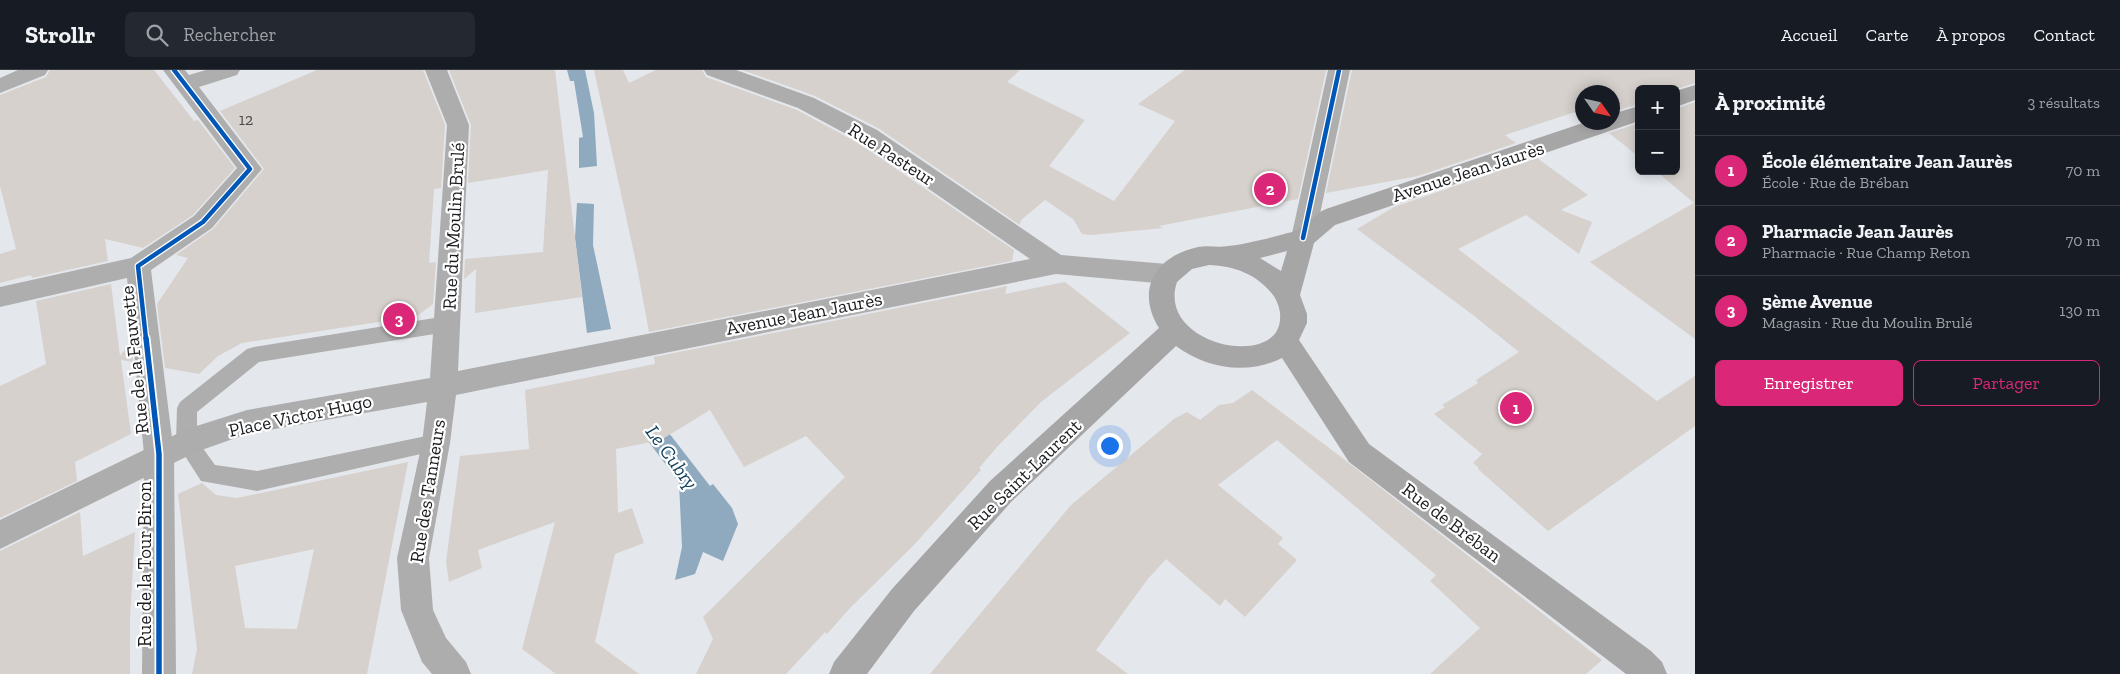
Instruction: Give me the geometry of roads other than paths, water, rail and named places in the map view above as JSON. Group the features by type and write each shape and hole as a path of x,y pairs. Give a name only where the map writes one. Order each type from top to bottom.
{"main road":[{"name":"Rue du Moulin Brulé","path":"436,70 458,125 443,387"},
{"name":"Rue Pasteur","path":"715,70 806,103 869,136 1056,264"},
{"path":"1680,98 1695,92"},
{"name":"Avenue Jean Jaurès","path":"1225,256 1303,238 1326,219 1343,212 1635,114"},
{"path":"1287,295 1303,238"},
{"path":"1208,255 1225,256 1244,261 1262,270 1276,281 1287,295 1294,319 1291,331 1285,341 1272,351 1253,357 1232,357 1204,349 1192,343 1175,330 1166,316 1160,301 1161,286 1167,274 1177,264 1192,258 1208,255"},
{"name":"Avenue Jean Jaurès","path":"443,387 469,380 1056,264 1167,274"},
{"name":"Rue Saint-Laurent","path":"846,674 903,600 1001,490 1175,330"},
{"name":"Rue de Bréban","path":"1285,341 1359,453 1639,663 1650,674"},
{"name":"Place Victor Hugo","path":"0,535 159,454 187,442 247,422 443,387"},
{"name":"Rue des Tanneurs","path":"443,387 436,443 412,558 417,610 434,650 454,674"}],"street":[{"path":"0,86 37,70"},
{"path":"179,77 229,70"},
{"path":"1303,238 1339,70"},
{"name":"Rue de la Fauvette","path":"159,454 138,266 203,222 250,169 179,77"},
{"path":"0,297 138,266"},
{"name":"Rue de la Tour Biron","path":"159,454 159,674"}],"lane":[{"path":"436,443 256,481 209,474 187,442 187,408 254,355 447,324"}],"water":[{"path":"567,70 585,70 594,113 597,166 579,168 579,138 583,137 574,81 570,81"},
{"path":"577,203 594,204 593,245 611,329 587,333 575,238"},
{"name":"Le Cubry","path":"621,371 710,486 713,484 732,508 738,524 723,561 703,552 695,574 675,580 682,547 679,482 599,376"}],"place":[{"name":"Pharmacie Jean Jaurès","path":"1270,189"},
{"name":"5ème Avenue","path":"399,319"},
{"name":"École élémentaire Jean Jaurès","path":"1516,408"}]}
